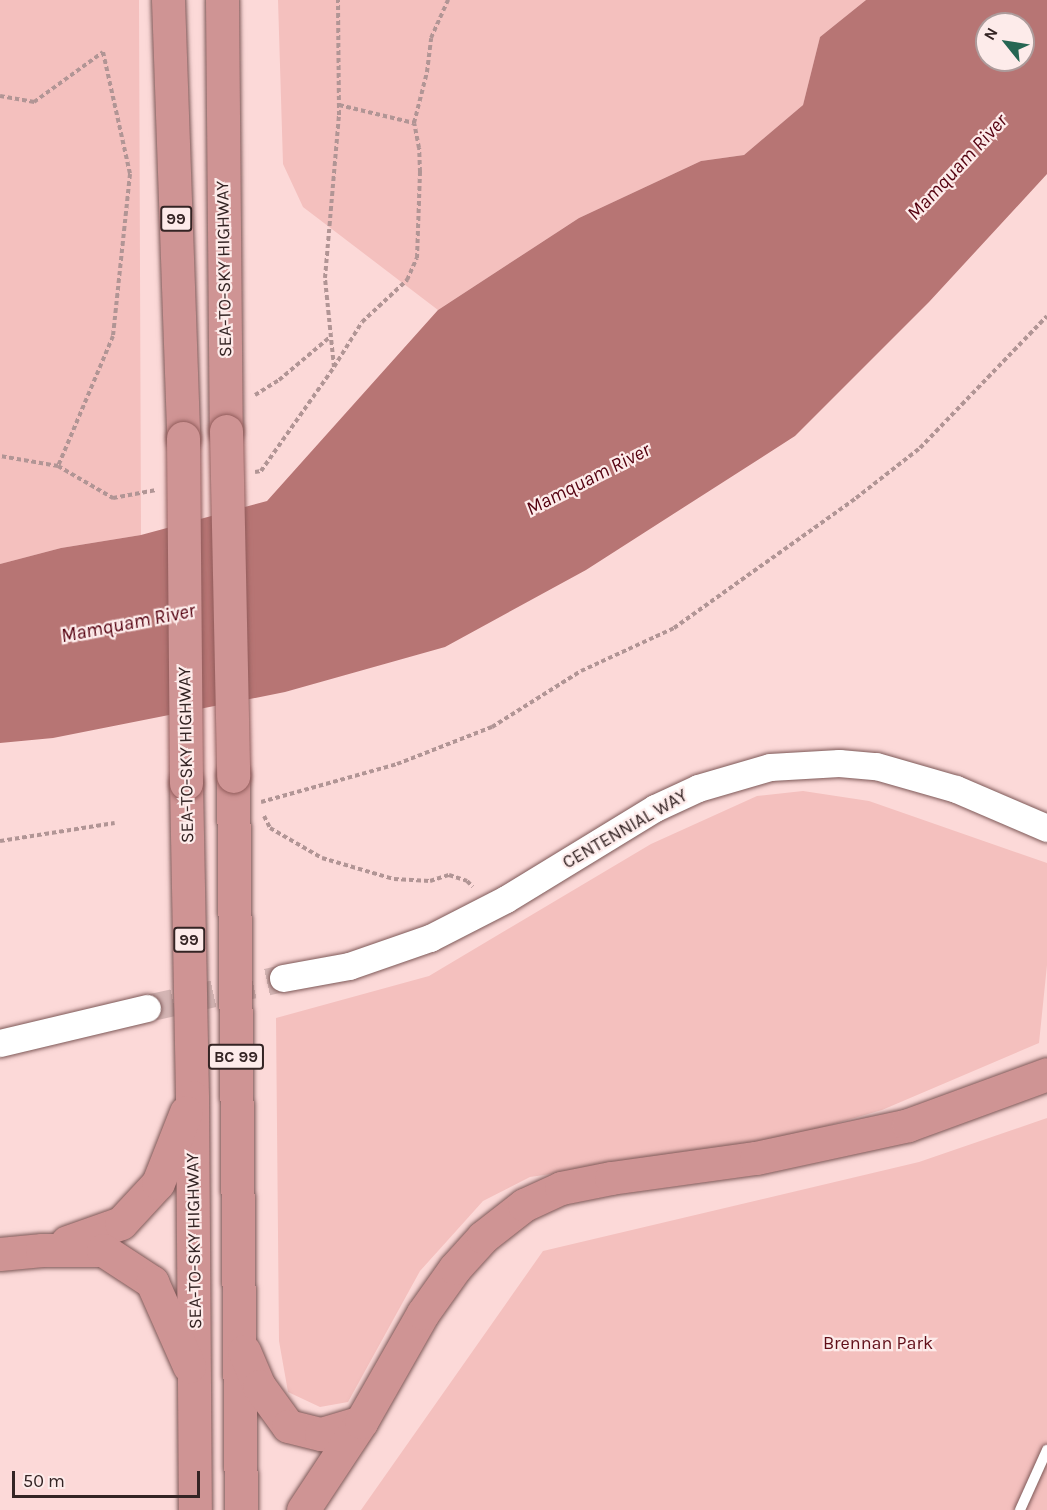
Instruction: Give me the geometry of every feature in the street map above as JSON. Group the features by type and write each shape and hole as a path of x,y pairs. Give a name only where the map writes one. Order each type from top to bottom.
{"highway":[{"name":"SEA-TO-SKY HIGHWAY","path":"168,0 183,438 195,1510"},
{"name":"SEA-TO-SKY HIGHWAY","path":"222,0 226,431 244,785 239,1338 241,1510"},
{"path":"303,1510 361,1422 423,1313 455,1268 483,1237 524,1205 561,1188 611,1178 756,1158 908,1125 1047,1074"},
{"path":"42,1250 121,1223 158,1183 192,1097"},
{"path":"0,1254 42,1250 103,1250 152,1282 195,1378"},
{"path":"239,1338 259,1386 288,1426 321,1434 361,1422"}],"street":[{"name":"CENTENNIAL WAY","path":"283,978 349,966 430,938 506,899 655,808 698,788 770,767 830,763 876,766 956,789 1047,828"},
{"path":"0,1043 147,1008"}],"lane":[{"path":"1020,1510 1047,1450"}],"path":[{"path":"334,367 325,278 339,105 338,0"},
{"path":"250,473 261,471 334,367 362,322 407,280 417,258 420,172 419,148 414,123 427,72 430,38 448,0"},
{"path":"0,96 34,102 104,52 130,174 113,336 58,466"},
{"path":"339,105 414,123"},
{"path":"258,803 397,764 492,727 581,671 674,628 856,498 920,448 1047,316"},
{"path":"251,398 279,380 330,337"},
{"path":"0,456 58,466 113,498 159,490"},
{"path":"244,785 258,803 270,828 322,858 394,879 430,881 449,875 467,881 480,894"},
{"path":"0,841 115,823"}],"green space":[{"path":"0,0 139,0 141,535 61,548 0,564"},
{"path":"278,0 866,0 820,37 803,105 744,155 701,161 579,218 438,310 303,207 283,164"},
{"path":"803,791 869,801 1047,863 1047,965 1039,1043 882,1110 768,1143 530,1177 483,1201 420,1271 348,1402 320,1407 288,1392 279,1341 276,1018 429,976 651,844 757,796"},
{"name":"Brennan Park","path":"1047,1118 1047,1510 361,1510 543,1251 919,1162"}],"water":[{"name":"Mamquam River","path":"866,0 1047,0 1047,174 929,302 795,436 586,570 445,647 285,692 53,738 0,743 0,564 61,548 141,535 267,501 438,310 579,218 701,161 744,155 803,105 820,37"}],"tunnel":[{"path":"147,1008 283,978"}]}
